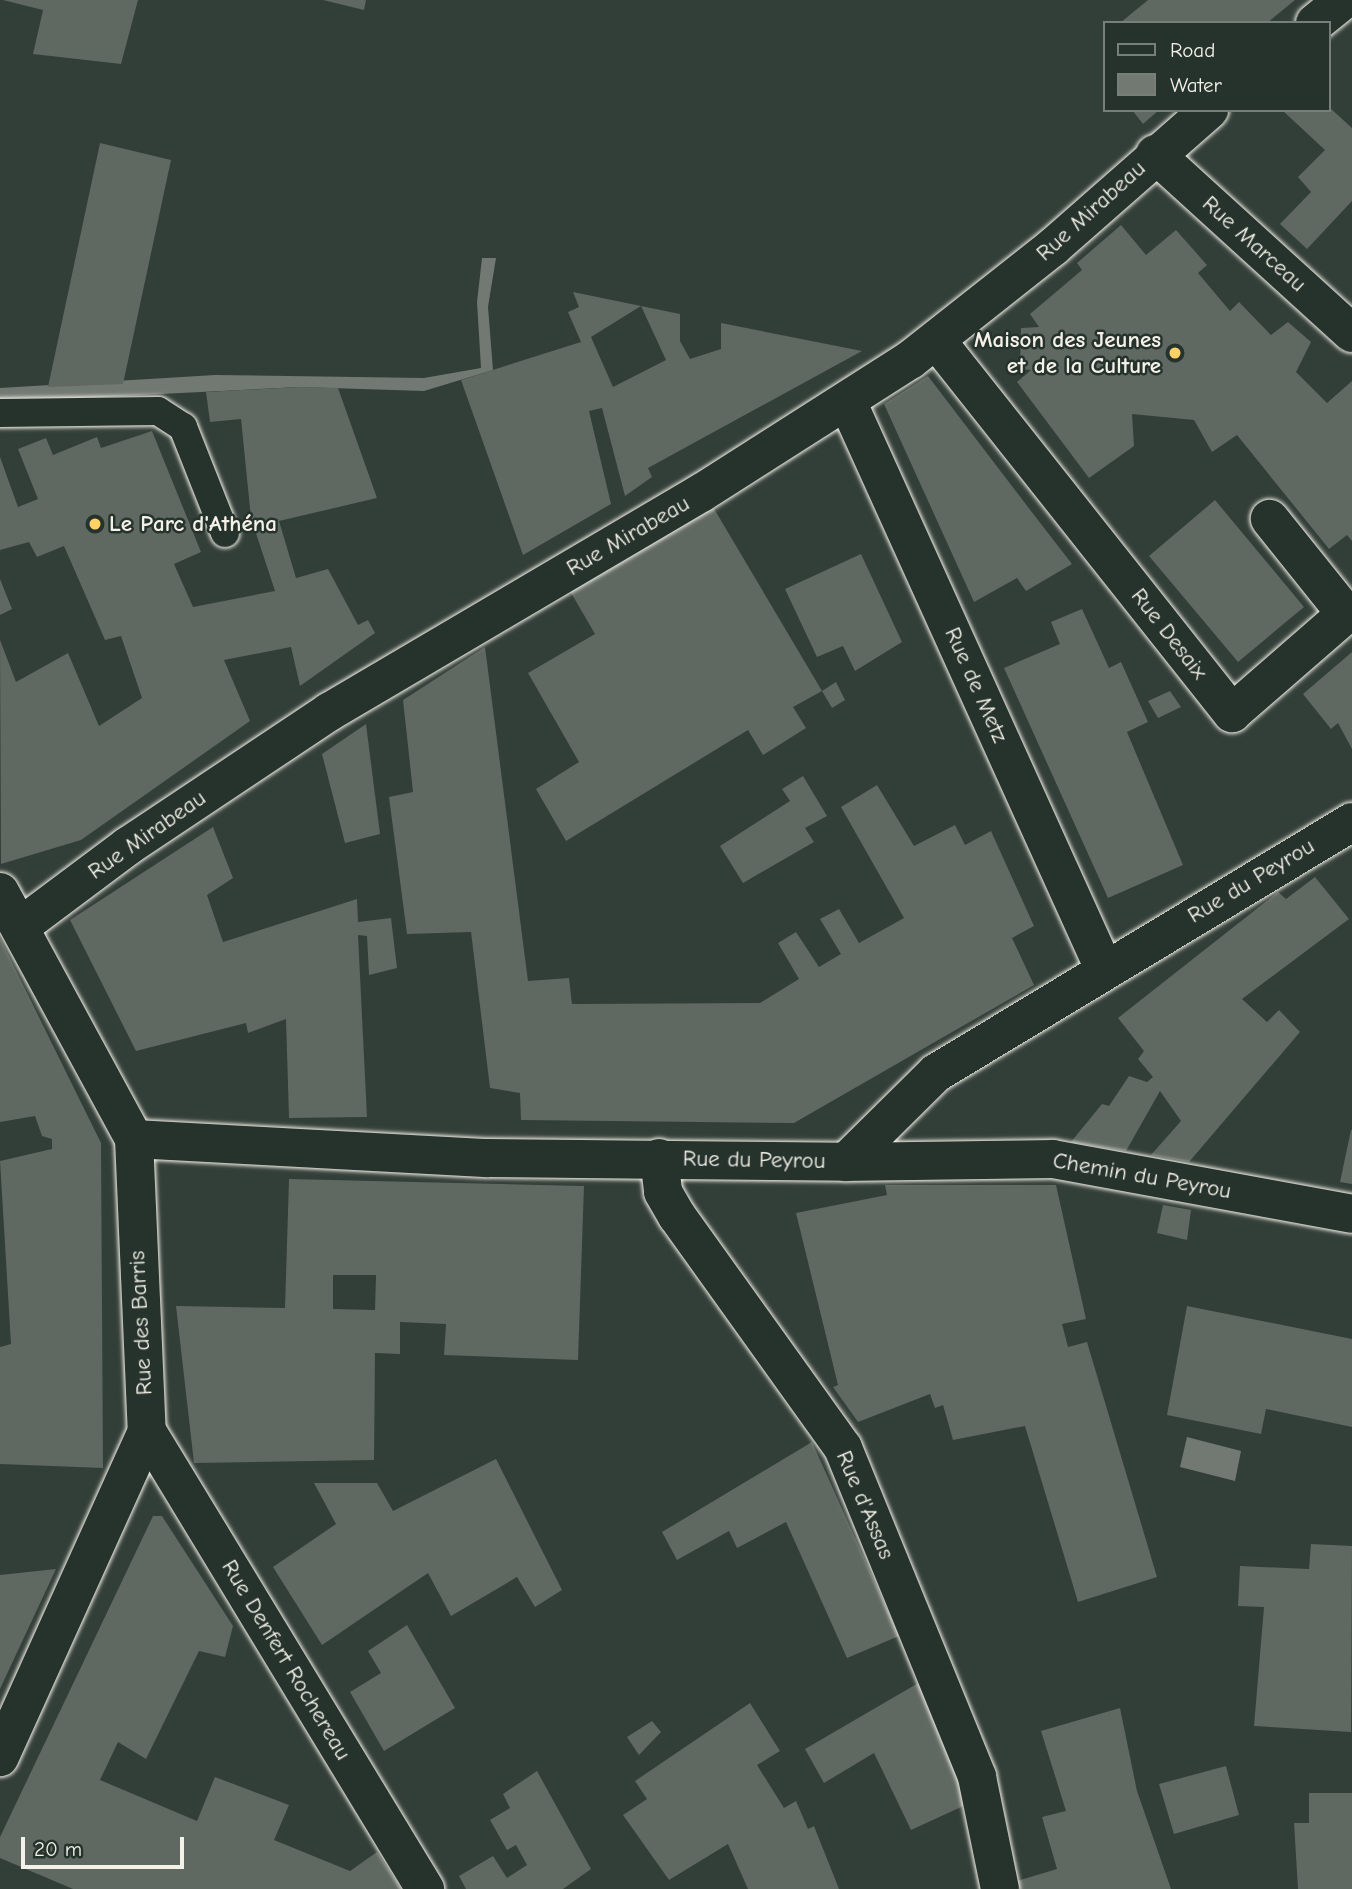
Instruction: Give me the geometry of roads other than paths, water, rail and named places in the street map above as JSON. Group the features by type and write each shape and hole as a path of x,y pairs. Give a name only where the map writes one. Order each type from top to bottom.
{"street":[{"path":"1317,21 1343,0"},
{"name":"Rue Mirabeau","path":"21,926 128,846 329,712 847,401 937,341 1207,112"},
{"name":"Rue Marceau","path":"1155,154 1352,333"},
{"name":"Rue Desaix","path":"937,341 1232,713 1346,614 1270,519"},
{"name":"Rue de Metz","path":"847,401 1104,969"},
{"name":"Rue du Peyrou","path":"134,1139 488,1158 846,1162 936,1073 1104,969 1352,822"},
{"name":"Rue des Barris","path":"0,892 21,926 134,1139 147,1431 0,1757"},
{"name":"Rue d'Assas","path":"660,1158 663,1192 677,1216 843,1448 976,1777 1000,1889"},
{"name":"Chemin du Peyrou","path":"846,1162 1053,1159 1352,1214"},
{"name":"Rue Denfert Rochereau","path":"147,1431 425,1889"}],"lane":[{"path":"0,413 158,411 183,427 225,533"}],"water":[{"path":"482,258 496,258 488,307 493,370 424,391 299,387 0,402 0,388 215,375 424,378 481,368 477,302"},
{"path":"1187,1437 1241,1451 1235,1481 1180,1467"}],"place":[{"name":"Maison des Jeunes et de la Culture","path":"1175,353"},
{"name":"Le Parc d'Athéna","path":"95,524"}]}
